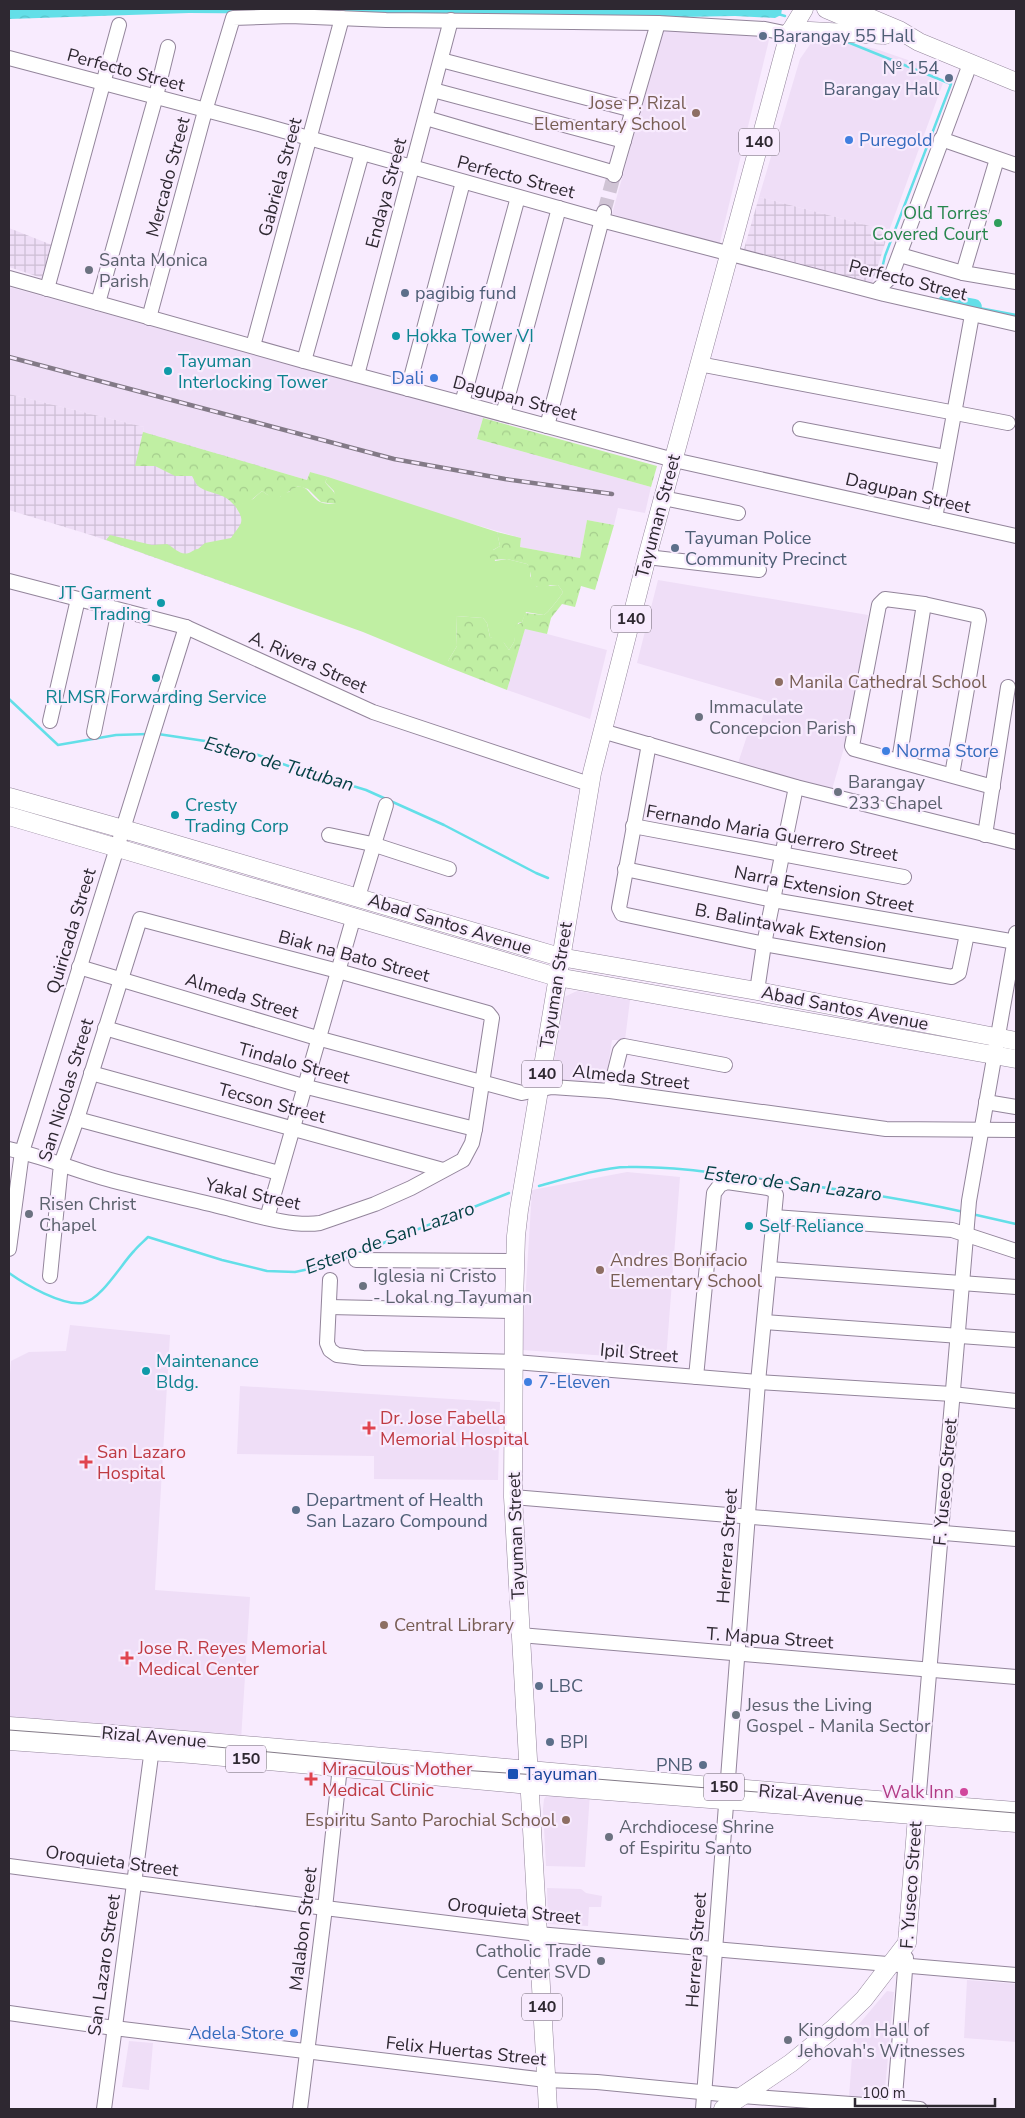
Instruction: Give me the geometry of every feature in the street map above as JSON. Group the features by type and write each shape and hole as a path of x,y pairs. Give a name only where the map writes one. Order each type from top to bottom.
{"main road":[{"name":"Tayuman Street","path":"548,2109 513,1497 515,1261 519,1210 589,784 647,557 790,32 804,9"},
{"path":"826,9 885,34 919,42"},
{"path":"849,9 899,30 919,42 970,64 1016,80"},
{"path":"790,32 885,34"},
{"name":"Abad Santos Avenue","path":"9,797 560,957 757,991 996,1046 1016,1059"},
{"name":"Abad Santos Avenue","path":"9,816 117,846 557,977 996,1046 1016,1041"},
{"name":"Rizal Avenue","path":"9,1726 153,1744 917,1810 1016,1823"},
{"name":"Rizal Avenue","path":"9,1741 153,1744"},
{"name":"Rizal Avenue","path":"917,1810 1016,1811"},
{"name":"F. Yuseco Street","path":"898,1966 907,1942 917,1810"},
{"path":"723,2109 791,2063 834,2028 898,1966"}],"street":[{"name":"Mercado Street","path":"149,318 205,111 233,18 290,16 342,18"},
{"path":"342,18 658,23 790,32"},
{"name":"Gabriela Street","path":"253,346 342,18"},
{"name":"Endaya Street","path":"357,375 451,20"},
{"path":"426,118 615,174 658,23"},
{"path":"47,289 119,25"},
{"path":"98,303 168,47"},
{"name":"Perfecto Street","path":"9,58 156,96 559,208 602,216 729,253 879,290 972,316 1016,324"},
{"path":"441,60 633,110"},
{"path":"879,290 891,277 900,255 970,64"},
{"path":"433,90 624,141"},
{"path":"941,139 1016,165"},
{"path":"304,361 362,153"},
{"path":"963,273 997,159"},
{"path":"408,389 463,182"},
{"path":"462,403 518,197"},
{"path":"503,414 559,208"},
{"path":"547,426 602,216"},
{"path":"900,255 963,273 1016,282"},
{"name":"Dagupan Street","path":"9,278 304,361 674,460 1016,536"},
{"path":"935,518 972,316"},
{"path":"699,364 1008,423"},
{"path":"800,429 946,457"},
{"path":"663,498 738,513"},
{"path":"647,557 759,570"},
{"name":"A. Rivera Street","path":"9,581 186,627 373,712 589,784"},
{"path":"50,721 78,599"},
{"path":"952,775 979,620 978,616 924,604 885,599 881,601 852,746 898,761 993,787"},
{"path":"898,761 924,604"},
{"path":"94,732 120,610"},
{"name":"Quiricada Street","path":"9,1249 15,1150 79,967 186,627"},
{"path":"985,835 1008,687"},
{"path":"602,731 796,788 1016,842"},
{"path":"625,870 649,744"},
{"path":"757,991 764,944 796,788"},
{"path":"358,897 372,844 386,805"},
{"name":"Fernando Maria Guerrero Street","path":"633,826 904,877"},
{"path":"329,835 372,844 449,869"},
{"name":"Narra Extension Street","path":"625,870 773,900 967,934 1016,939"},
{"name":"B. Balintawak Extension","path":"625,870 619,912 764,944 956,976 959,973 967,934"},
{"path":"267,1218 303,1086 354,916"},
{"name":"Biak na Bato Street","path":"140,919 338,970 491,1015 481,1082"},
{"name":"San Nicolas Street","path":"50,1276 61,1164 140,919"},
{"name":"F. Yuseco Street","path":"917,1810 969,1201 1016,939"},
{"name":"Almeda Street","path":"79,967 317,1038 522,1093 552,1087 610,1091 886,1129 981,1128 1016,1130"},
{"name":"Tindalo Street","path":"105,1028 303,1086 475,1128"},
{"path":"610,1091 620,1052 624,1046 725,1065"},
{"name":"Tecson Street","path":"91,1073 443,1170"},
{"name":"Yakal Street","path":"15,1150 106,1178 267,1218 312,1224 320,1223 376,1204 411,1188 462,1160 472,1143 481,1082"},
{"path":"986,1102 1016,1107"},
{"path":"77,1119 279,1173"},
{"name":"Herrera Street","path":"696,1377 714,1193 720,1185 727,1182 768,1188 773,1190 776,1196 758,1382 703,2109"},
{"path":"774,1218 952,1230 966,1228 1016,1251"},
{"path":"356,1260 515,1261"},
{"path":"769,1269 1016,1287"},
{"name":"Ipil Street","path":"330,1280 327,1343 330,1350 337,1355 363,1358 515,1362 758,1382 952,1394 1016,1401"},
{"path":"329,1307 514,1311"},
{"path":"764,1322 1016,1340"},
{"path":"513,1497 1016,1539"},
{"name":"T. Mapua Street","path":"520,1636 929,1668 1016,1677"},
{"name":"San Lazaro Street","path":"104,2109 153,1744"},
{"name":"Malabon Street","path":"300,2109 325,1908 340,1761"},
{"name":"Oroquieta Street","path":"9,1866 538,1934 1016,1975"},
{"name":"F. Yuseco Street","path":"894,2108 900,2034 898,1966"},
{"name":"Felix Huertas Street","path":"9,2013 114,2028 546,2080 597,2082 705,2093 920,2109"}],"shaded area":[{"name":"Jose P. Rizal Elementary School","path":"664,27 767,34 769,40 719,246 612,214"},
{"name":"Puregold","path":"834,40 876,49 940,71 937,81 943,83 889,231 759,197 800,59 811,43"},
{"path":"759,197 889,231 872,284 744,249"},
{"path":"9,228 52,245 42,278 9,267"},
{"path":"9,287 483,418 477,439 651,487 645,513 618,508 614,525 587,520 580,558 520,547 521,538 445,516 310,472 307,480 143,432 144,427 9,394"},
{"path":"9,394 144,427 143,432 260,466 231,585 94,536 9,510"},
{"name":"Manila Cathedral School","path":"658,580 868,615 850,727 831,793 737,766 751,724 760,726 767,701 637,663"},
{"path":"525,628 607,650 590,719 507,690"},
{"path":"577,991 630,1000 625,1040 612,1040 605,1088 551,1081 564,997"},
{"name":"Andres Bonifacio Elementary School","path":"627,1172 680,1177 666,1360 522,1350 532,1190"},
{"path":"70,1325 170,1335 155,1590 250,1597 241,1740 9,1719 9,1387 11,1361 29,1352 66,1351"},
{"name":"Dr. Jose Fabella Memorial Hospital","path":"240,1386 500,1402 498,1480 374,1479 374,1456 237,1454"},
{"name":"Espiritu Santo Parochial School","path":"590,1793 585,1867 546,1866 544,1799 547,1795"},
{"path":"547,1888 581,1889 586,1893 602,1896 601,1907 589,1907 588,1926 548,1924"},
{"path":"967,1980 1016,1984 1016,2042 964,2038"},
{"path":"887,1991 894,1992 884,2100 849,2097 854,2030"},
{"path":"129,2041 153,2043 149,2090 122,2087"}],"green space":[{"path":"483,418 657,466 651,487 477,439"},
{"path":"143,432 307,480 310,472 328,477 325,482 336,497 336,504 321,502 308,489 298,486 275,500 262,491 249,502 235,506 221,495 202,489 196,484 192,476 175,476 155,466 135,466"},
{"path":"328,477 497,532 500,546 493,550 495,561 507,559 527,564 530,568 530,576 537,587 558,585 563,592 544,615 526,612 522,622 518,623 514,642 509,650 504,643 490,637 487,623 483,618 456,616 457,646 448,661 448,667 363,632 106,540 110,535 152,545 167,544 181,553 191,552 205,543 231,538 241,523 241,516 235,506 253,499 262,491 268,495 280,497 283,493 289,492 293,487 298,486 305,488 320,502 336,504 334,491 325,482"},
{"path":"587,520 614,525 595,590 581,586 575,607 562,604 551,618 547,634 525,629 507,690 448,667 448,661 457,646 456,616 483,618 487,623 490,637 502,640 509,650 514,642 516,625 522,622 525,613 544,615 563,592 558,585 550,585 543,589 534,584 527,564 507,559 492,560 489,556 490,552 500,546 497,532 521,538 520,547 580,558"}],"water":[{"path":"9,9 782,9 781,15 775,18 735,16 522,20 341,14 189,13 9,19"}],"waterway":[{"path":"778,14 785,16"},
{"path":"845,41 951,84 885,256 879,281"},
{"path":"946,302 974,307"},
{"path":"974,307 1016,315"},
{"name":"Estero de Tutuban","path":"9,699 58,745 116,735 148,734"},
{"name":"Estero de Tutuban","path":"158,734 205,741 258,755 366,790 444,825 548,878"},
{"name":"Estero de San Lazaro","path":"539,1186 607,1169 628,1167 678,1169 837,1189 964,1212"},
{"name":"Estero de San Lazaro","path":"9,1273 34,1289 55,1298 74,1303 83,1303 90,1300 104,1288 137,1247 148,1237 222,1260 267,1271 295,1272 328,1265 509,1193"},
{"name":"Estero de San Lazaro","path":"972,1214 1016,1224"}],"tunnel":[{"path":"604,212 614,175"}],"tram line":[{"path":"9,1730 155,1741 445,1769 584,1778 1016,1813"}],"railway":[{"path":"9,357 394,459 505,479 612,494"}],"place":[{"name":"Barangay 55 Hall","path":"763,36"},
{"name":"№ 154 Barangay Hall","path":"949,78"},
{"name":"Jose P. Rizal Elementary School","path":"696,113"},
{"name":"Puregold","path":"849,140"},
{"name":"Old Torres Covered Court","path":"998,223"},
{"name":"Santa Monica Parish","path":"89,270"},
{"name":"pagibig fund","path":"405,293"},
{"name":"Hokka Tower VI","path":"396,336"},
{"name":"Tayuman Interlocking Tower","path":"168,371"},
{"name":"Dali","path":"434,378"},
{"name":"Tayuman Police Community Precinct","path":"675,548"},
{"name":"JT Garment Trading","path":"161,603"},
{"name":"RLMSR Forwarding Service","path":"156,678"},
{"name":"Manila Cathedral School","path":"779,682"},
{"name":"Immaculate Concepcion Parish","path":"699,717"},
{"name":"Norma Store","path":"886,751"},
{"name":"Barangay 233 Chapel","path":"838,792"},
{"name":"Cresty Trading Corp","path":"175,815"},
{"name":"Risen Christ Chapel","path":"29,1214"},
{"name":"Self Reliance","path":"749,1226"},
{"name":"Andres Bonifacio Elementary School","path":"600,1270"},
{"name":"Iglesia ni Cristo - Lokal ng Tayuman","path":"363,1286"},
{"name":"Maintenance Bldg.","path":"146,1371"},
{"name":"7-Eleven","path":"528,1382"},
{"name":"Dr. Jose Fabella Memorial Hospital","path":"369,1428"},
{"name":"San Lazaro Hospital","path":"86,1462"},
{"name":"Department of Health San Lazaro Compound","path":"296,1510"},
{"name":"Central Library","path":"384,1625"},
{"name":"Jose R. Reyes Memorial Medical Center","path":"127,1658"},
{"name":"LBC","path":"539,1686"},
{"name":"Jesus the Living Gospel - Manila Sector","path":"736,1715"},
{"name":"BPI","path":"550,1742"},
{"name":"PNB","path":"703,1765"},
{"name":"Tayuman","path":"513,1774"},
{"name":"Miraculous Mother Medical Clinic","path":"311,1779"},
{"name":"Walk Inn","path":"964,1792"},
{"name":"Espiritu Santo Parochial School","path":"566,1820"},
{"name":"Archdiocese Shrine of Espiritu Santo","path":"609,1837"},
{"name":"Catholic Trade Center SVD","path":"601,1961"},
{"name":"Adela Store","path":"294,2033"},
{"name":"Kingdom Hall of Jehovah's Witnesses","path":"788,2040"}]}
